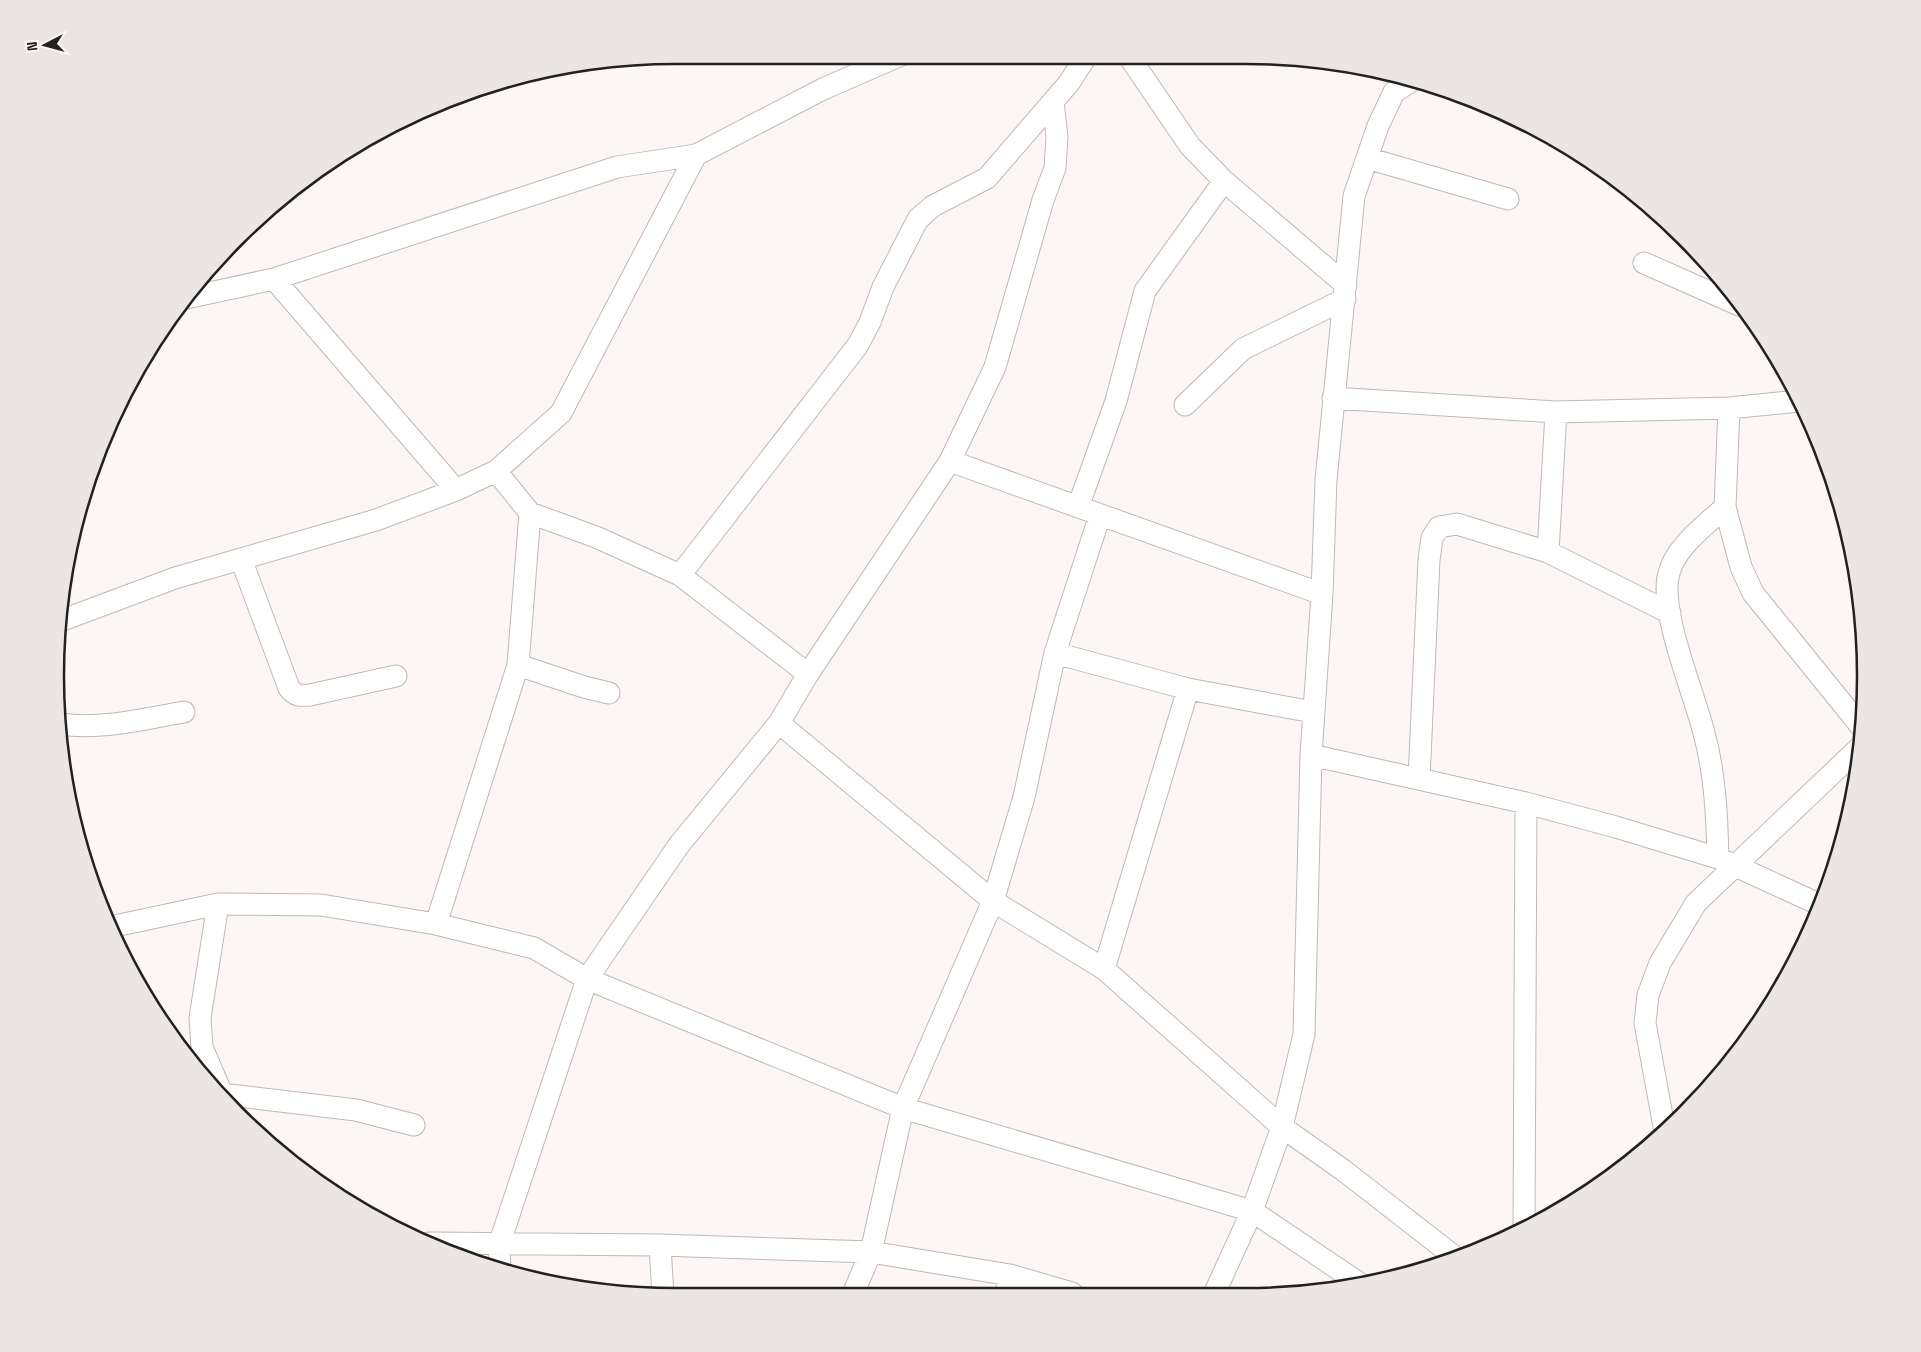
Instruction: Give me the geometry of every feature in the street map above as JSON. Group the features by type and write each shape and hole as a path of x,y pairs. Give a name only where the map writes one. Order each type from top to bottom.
{"street":[{"path":"196,296 274,279 617,167 696,155 823,89 880,64"},
{"path":"680,575 858,344 870,322 882,287 918,219 933,206 987,178 1069,83 1081,64"},
{"path":"1134,64 1190,146 1224,181 1345,292"},
{"path":"1217,1288 1252,1211 1282,1127 1304,1034 1311,755 1322,594 1326,480 1333,398 1354,196 1391,82"},
{"path":"500,1262 499,1245 587,979 679,845 780,723 808,674 950,461 995,367 1043,200 1056,168 1058,137 1053,102"},
{"path":"67,618 175,578 376,520 456,490 496,471 561,413 696,155"},
{"path":"1367,158 1508,199"},
{"path":"1078,507 1116,401 1145,291 1224,181"},
{"path":"1644,262 1729,300"},
{"path":"274,279 456,490"},
{"path":"1185,405 1243,349 1345,292"},
{"path":"1333,398 1556,412 1729,408 1792,402"},
{"path":"1729,408 1725,507 1741,567 1753,593 1856,720"},
{"path":"1548,552 1556,412"},
{"path":"950,461 1322,594"},
{"path":"496,471 530,514 596,536 680,575 808,674"},
{"path":"1725,507 1686,543 1676,558 1668,578 1670,613 1711,763 1728,861"},
{"path":"436,924 518,664 530,514"},
{"path":"856,1288 871,1252 903,1108 993,900 1024,797 1055,653 1100,514"},
{"path":"1419,779 1428,560 1432,538 1439,527 1458,524 1548,552 1670,613"},
{"path":"240,559 289,688 293,694 301,696 310,695 396,676"},
{"path":"1055,653 1188,689 1313,712"},
{"path":"518,664 584,687 609,693"},
{"path":"1104,969 1188,689"},
{"path":"66,725 83,727 118,724 184,712"},
{"path":"780,723 993,900 1104,969 1282,1127 1343,1170 1449,1253"},
{"path":"1663,1123 1644,1023 1648,995 1660,963 1696,903 1728,861 1852,754"},
{"path":"1311,755 1526,803 1728,861 1814,903"},
{"path":"1524,1221 1526,803"},
{"path":"215,1079 202,1047 200,1018 218,904"},
{"path":"117,925 218,904 321,905 436,924 534,948 587,979 903,1108 1252,1211 1353,1278"},
{"path":"232,1097 356,1110 414,1125"},
{"path":"446,1243 660,1245 871,1252 1008,1284 1036,1288"},
{"path":"660,1245 663,1288"}]}
